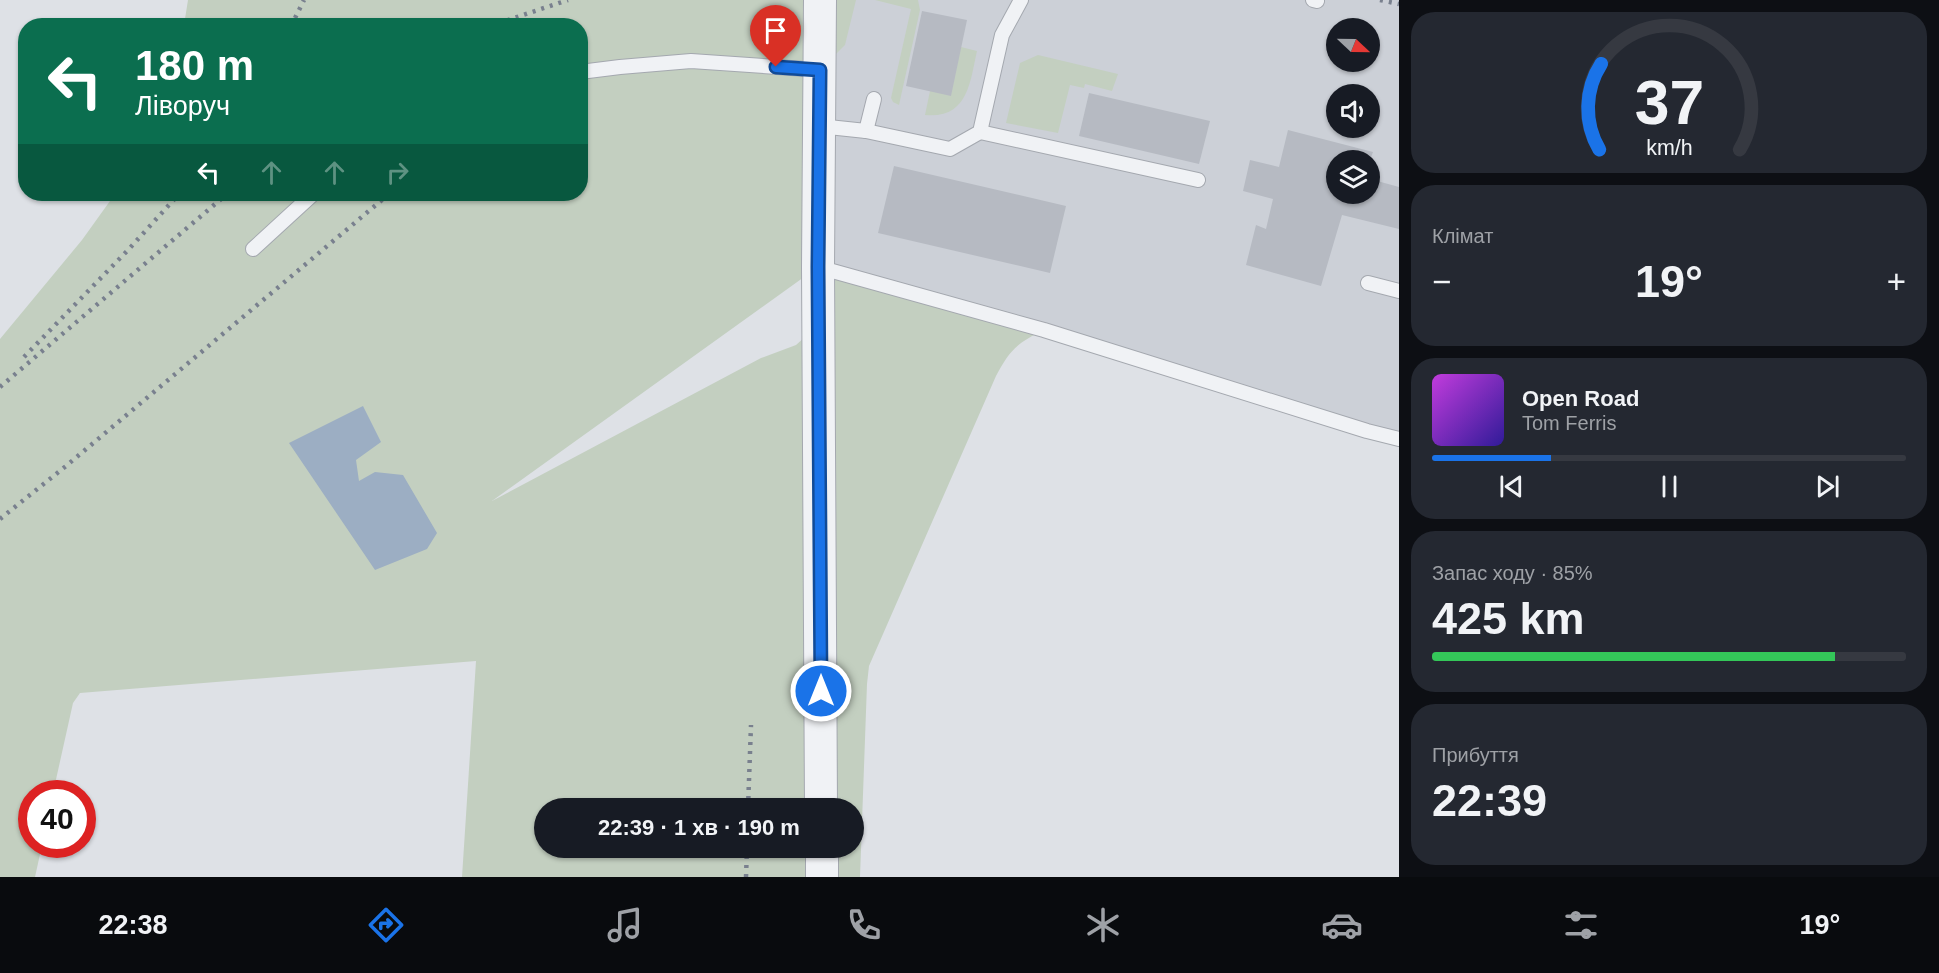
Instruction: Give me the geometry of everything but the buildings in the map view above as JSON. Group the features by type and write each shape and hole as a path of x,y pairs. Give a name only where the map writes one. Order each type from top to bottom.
{"street":[{"path":"820,0 818,267 821,798"},
{"path":"822,858 822,877"}],"lane":[{"path":"980,132 1002,35 1021,0"},
{"path":"588,71 691,62 820,70"},
{"path":"866,130 874,99"},
{"path":"819,126 866,130 950,149 980,132 1198,180"},
{"path":"254,249 305,201"},
{"path":"818,267 1044,330 1399,439"},
{"path":"1368,283 1399,291"}],"shaded area":[{"path":"820,0 1399,0 1399,439 818,267"}],"green space":[{"path":"188,0 856,0 845,45 820,70 818,267 1044,330 1015,348 996,376 869,666 863,798 534,798 534,858 861,858 860,877 462,877 476,661 80,693 73,703 56,780 18,780 18,858 39,858 35,877 0,877 0,339 82,240 110,201 588,201 588,18 185,18","holes":["818,267 806,336 796,345 761,358 492,501"]},
{"path":"875,0 918,0 920,10 899,105 891,98 911,9"},
{"path":"961,47 977,51 965,96 959,105 950,111 939,115 925,115 930,91"},
{"path":"1038,55 1118,74 1112,91 1085,84 1084,88 1070,85 1058,133 1006,123 1020,63"}],"water":[{"path":"363,406 381,442 356,460 359,481 375,472 403,475 437,533 427,549 375,570 289,443"}],"railway":[{"path":"295,18 304,0"},
{"path":"514,18 568,0"},
{"path":"1380,0 1399,4"},
{"path":"24,357 173,201"},
{"path":"0,387 219,201"},
{"path":"0,519 381,201"},
{"path":"748,798 751,725"},
{"path":"746,877 747,858"}],"route":[{"path":"776,67 820,70 818,267 821,691"}]}
